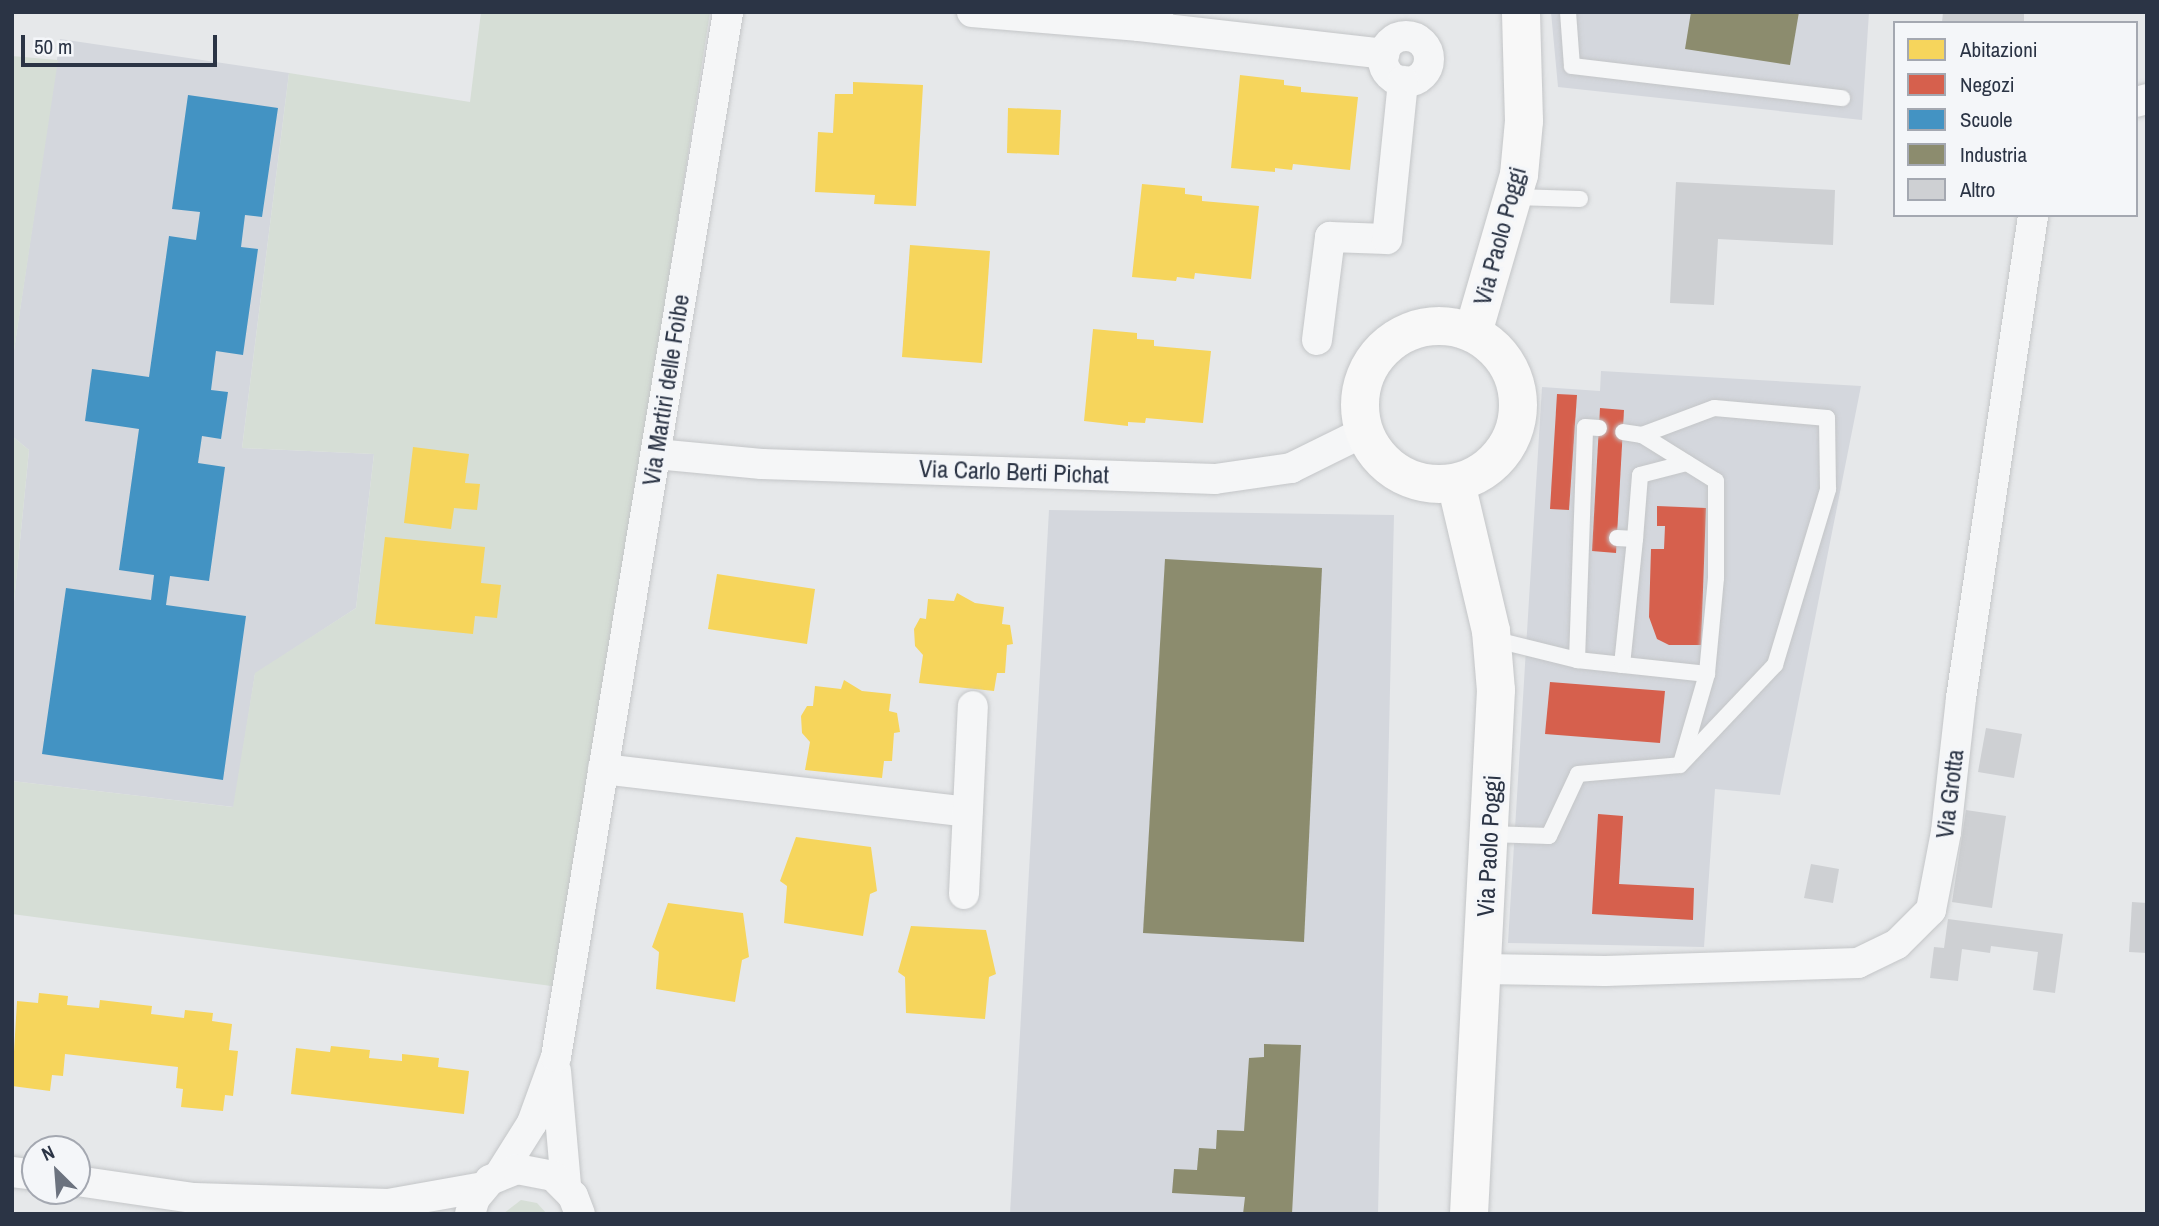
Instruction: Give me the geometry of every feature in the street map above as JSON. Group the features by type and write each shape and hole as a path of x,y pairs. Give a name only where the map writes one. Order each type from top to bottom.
{"main road":[{"name":"Via Paolo Poggi","path":"1473,333 1514,197 1524,121 1521,12"},
{"path":"1448,326 1473,333 1502,355 1517,387 1519,405 1511,440 1502,455 1473,477 1456,483 1418,482 1401,475 1379,457 1364,432 1359,406 1364,380 1376,356 1396,338 1421,327 1448,326"},
{"name":"Via Paolo Poggi","path":"1456,483 1492,639 1496,690 1469,1214"}],"street":[{"name":"Via Martiri delle Foibe","path":"470,1214 532,1123 555,1057 728,12"},
{"path":"972,12 1139,26 1384,54"},
{"path":"1139,26 1166,12"},
{"path":"1402,37 1417,39 1427,49 1426,71 1414,81 1403,81 1387,72 1384,54 1389,44 1402,37"},
{"path":"1317,340 1330,236 1387,239 1403,81"},
{"name":"Via Grotta","path":"1483,969 1605,971 1858,963 1898,944 1931,910 1947,832 1961,698 2033,217"},
{"name":"Via Carlo Berti Pichat","path":"656,454 762,464 1214,479 1292,468 1364,432"},
{"path":"964,894 973,706"},
{"path":"603,769 967,812"},
{"name":"Via Martiri delle Foibe","path":"555,1057 566,1186 580,1214"},
{"path":"91,1184 193,1206 388,1204 492,1181 517,1169 539,1170 566,1186"},
{"path":"388,1204 416,1214"}],"lane":[{"path":"1568,12 1573,66 1842,98"},
{"path":"1514,197 1580,199"},
{"path":"1489,834 1549,836 1578,774 1682,762 1775,665 1828,489 1826,418 1714,408 1642,435"},
{"path":"1577,660 1587,537 1585,427 1599,428"},
{"path":"1623,432 1642,435 1716,481 1716,578 1707,674 1682,762"},
{"path":"1622,665 1640,475 1686,463"},
{"path":"1617,538 1635,539"},
{"path":"1492,639 1577,660 1707,674"}],"shaded area":[{"path":"481,12 710,12 559,987 12,914 12,781 233,807 255,673 356,608 374,454 242,448 289,73 470,102"},
{"path":"1551,12 1869,12 1862,120 1558,87"},
{"path":"60,39 289,73 242,448 374,454 356,608 255,674 234,807 12,781 12,622 29,450 12,436 12,364"},
{"path":"12,56 58,60 12,364"},
{"path":"1601,371 1861,386 1780,795 1715,789 1704,947 1508,943 1542,387 1600,391"},
{"path":"12,436 29,450 12,622"},
{"path":"1049,510 1394,515 1378,1214 1010,1214"},
{"path":"521,1200 537,1203 547,1214 503,1214"}],"building: Abitazioni":[{"path":"1240,75 1284,80 1284,85 1301,87 1301,92 1358,97 1350,170 1293,164 1292,170 1275,168 1275,172 1231,168"},
{"path":"853,82 923,85 916,206 874,204 875,195 815,192 818,132 833,133 835,94 853,94"},
{"path":"1008,108 1061,110 1059,155 1007,153"},
{"path":"1142,184 1185,188 1185,194 1202,196 1202,201 1259,206 1251,279 1195,273 1194,279 1177,277 1176,281 1132,277"},
{"path":"910,245 990,251 982,363 902,357"},
{"path":"1093,329 1137,333 1137,339 1154,340 1154,346 1211,351 1203,423 1146,418 1145,423 1128,422 1128,426 1084,421"},
{"path":"413,447 469,454 465,483 480,484 477,510 454,508 451,529 404,523"},
{"path":"385,537 485,547 481,583 501,585 497,618 475,616 473,634 375,624"},
{"path":"717,574 815,589 807,644 708,629"},
{"path":"957,593 975,603 1004,607 1002,624 1010,625 1013,644 1007,645 1005,673 997,673 994,691 919,683 923,655 915,646 914,629 920,618 926,619 928,599 954,601"},
{"path":"844,680 862,691 891,694 889,711 897,713 900,732 894,733 892,761 884,761 882,778 805,770 810,742 802,733 801,716 807,706 813,706 815,686 841,689"},
{"path":"796,837 871,847 877,891 870,894 863,936 784,923 787,886 780,881"},
{"path":"668,903 743,913 749,957 742,960 735,1002 656,989 659,952 652,947"},
{"path":"911,926 986,930 996,974 989,977 985,1019 906,1013 905,977 898,972"},
{"path":"39,993 68,996 67,1005 99,1008 100,1000 152,1006 151,1014 184,1018 185,1010 213,1013 212,1021 232,1024 229,1050 238,1051 233,1096 225,1095 223,1111 181,1107 183,1089 176,1088 178,1067 65,1054 63,1076 52,1075 50,1091 12,1086 17,1001 38,1003"},
{"path":"331,1046 370,1050 369,1058 402,1061 402,1054 439,1058 438,1067 469,1071 464,1114 291,1094 296,1048 330,1052"}],"building: Negozi":[{"path":"1557,394 1577,395 1569,510 1550,509"},
{"path":"1600,408 1624,410 1616,553 1592,551"},
{"path":"1657,506 1706,508 1701,645 1669,645 1657,639 1649,617 1651,549 1664,549 1665,526 1657,526"},
{"path":"1550,682 1665,691 1660,743 1545,734"},
{"path":"1598,814 1623,816 1619,884 1694,888 1693,920 1592,914"}],"building: Scuole":[{"path":"188,95 278,108 262,217 245,215 241,247 258,249 243,355 216,351 211,390 228,392 221,439 202,436 198,463 225,467 209,581 170,576 166,605 246,616 223,780 42,754 66,588 151,600 154,575 119,570 139,429 85,421 92,369 149,377 169,236 196,240 200,212 172,209"}],"building: Industria":[{"path":"1691,12 1799,12 1790,65 1685,49"},
{"path":"1165,559 1322,568 1304,942 1143,933"},
{"path":"1264,1044 1301,1045 1292,1214 1243,1214 1245,1197 1172,1193 1174,1169 1197,1170 1199,1148 1216,1149 1217,1130 1244,1131 1249,1058 1264,1057"}],"building: Altro":[{"path":"1943,12 2024,12 2024,21 1942,21"},
{"path":"1676,182 1835,190 1833,245 1718,239 1714,305 1670,303"},
{"path":"1986,728 2022,734 2014,778 1978,772"},
{"path":"1966,810 2006,816 1992,908 1952,902"},
{"path":"1811,864 1839,869 1833,903 1804,898"},
{"path":"2132,902 2147,903 2147,953 2129,952"},
{"path":"1948,919 2063,934 2055,993 2033,990 2038,952 1991,946 1990,953 1962,949 1958,981 1930,978 1934,947 1944,948"}]}
